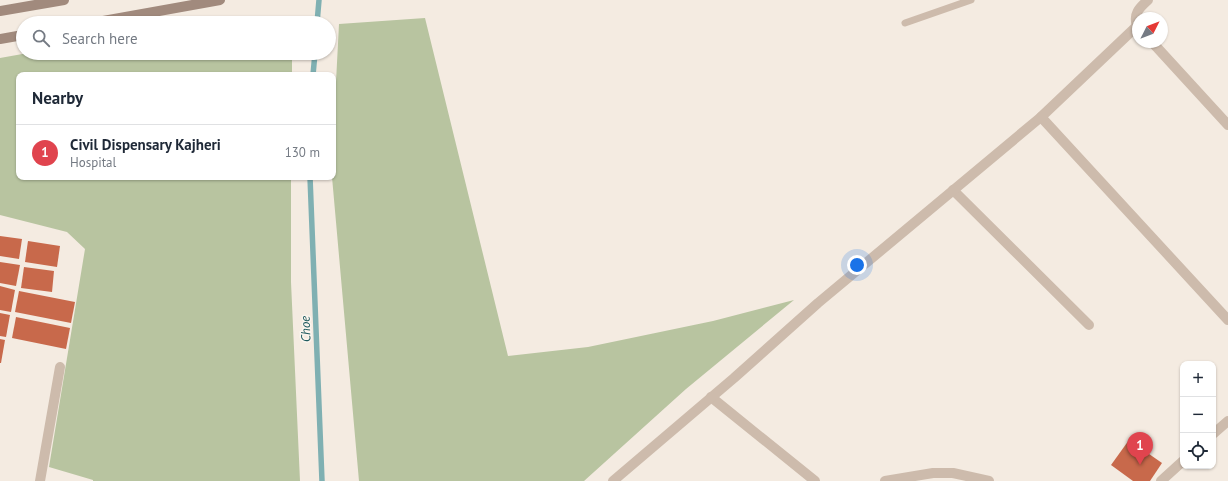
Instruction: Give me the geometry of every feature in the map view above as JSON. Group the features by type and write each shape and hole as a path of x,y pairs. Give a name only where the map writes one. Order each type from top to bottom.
{"main road":[{"path":"0,11 64,0"},
{"path":"131,16 220,0"},
{"path":"0,40 16,37"}],"street":[{"path":"1137,12 1148,0"},
{"path":"613,481 818,303 1041,117 1132,33"},
{"path":"1158,48 1228,124"},
{"path":"1041,117 1228,320"},
{"path":"953,190 1090,325"},
{"path":"40,481 60,367"},
{"path":"711,397 815,481"},
{"path":"1214,433 1228,421"},
{"path":"1161,481 1180,464"},
{"path":"885,481 933,473 953,473 989,481"}],"lane":[{"path":"905,23 971,0"}],"green space":[{"path":"425,18 508,356 588,347 713,321 794,300 686,389 584,481 359,481 332,180 336,180 336,82 339,24"},
{"path":"16,55 16,60 292,60 292,72 16,72 16,180 291,180 291,282 300,481 93,481 49,467 85,249 67,232 0,215 0,58"}],"building":[{"path":"0,236 22,239 19,259 0,256"},
{"path":"28,241 60,246 57,267 25,262"},
{"path":"0,262 20,265 16,286 0,283"},
{"path":"24,267 54,271 52,292 21,288"},
{"path":"0,286 15,290 11,312 0,310"},
{"path":"19,291 75,302 71,323 15,312"},
{"path":"0,313 10,315 6,337 0,336"},
{"path":"16,317 70,328 66,349 12,338"},
{"path":"0,339 5,340 1,363 0,363"},
{"path":"1129,440 1162,463 1150,481 1133,481 1111,465"}],"waterway":[{"name":"Choe","path":"318,16 319,0"},
{"name":"Choe","path":"313,72 314,60"},
{"name":"Choe","path":"310,180 322,481"}],"place":[{"name":"Civil Dispensary Kajheri","path":"1140,465"}]}
